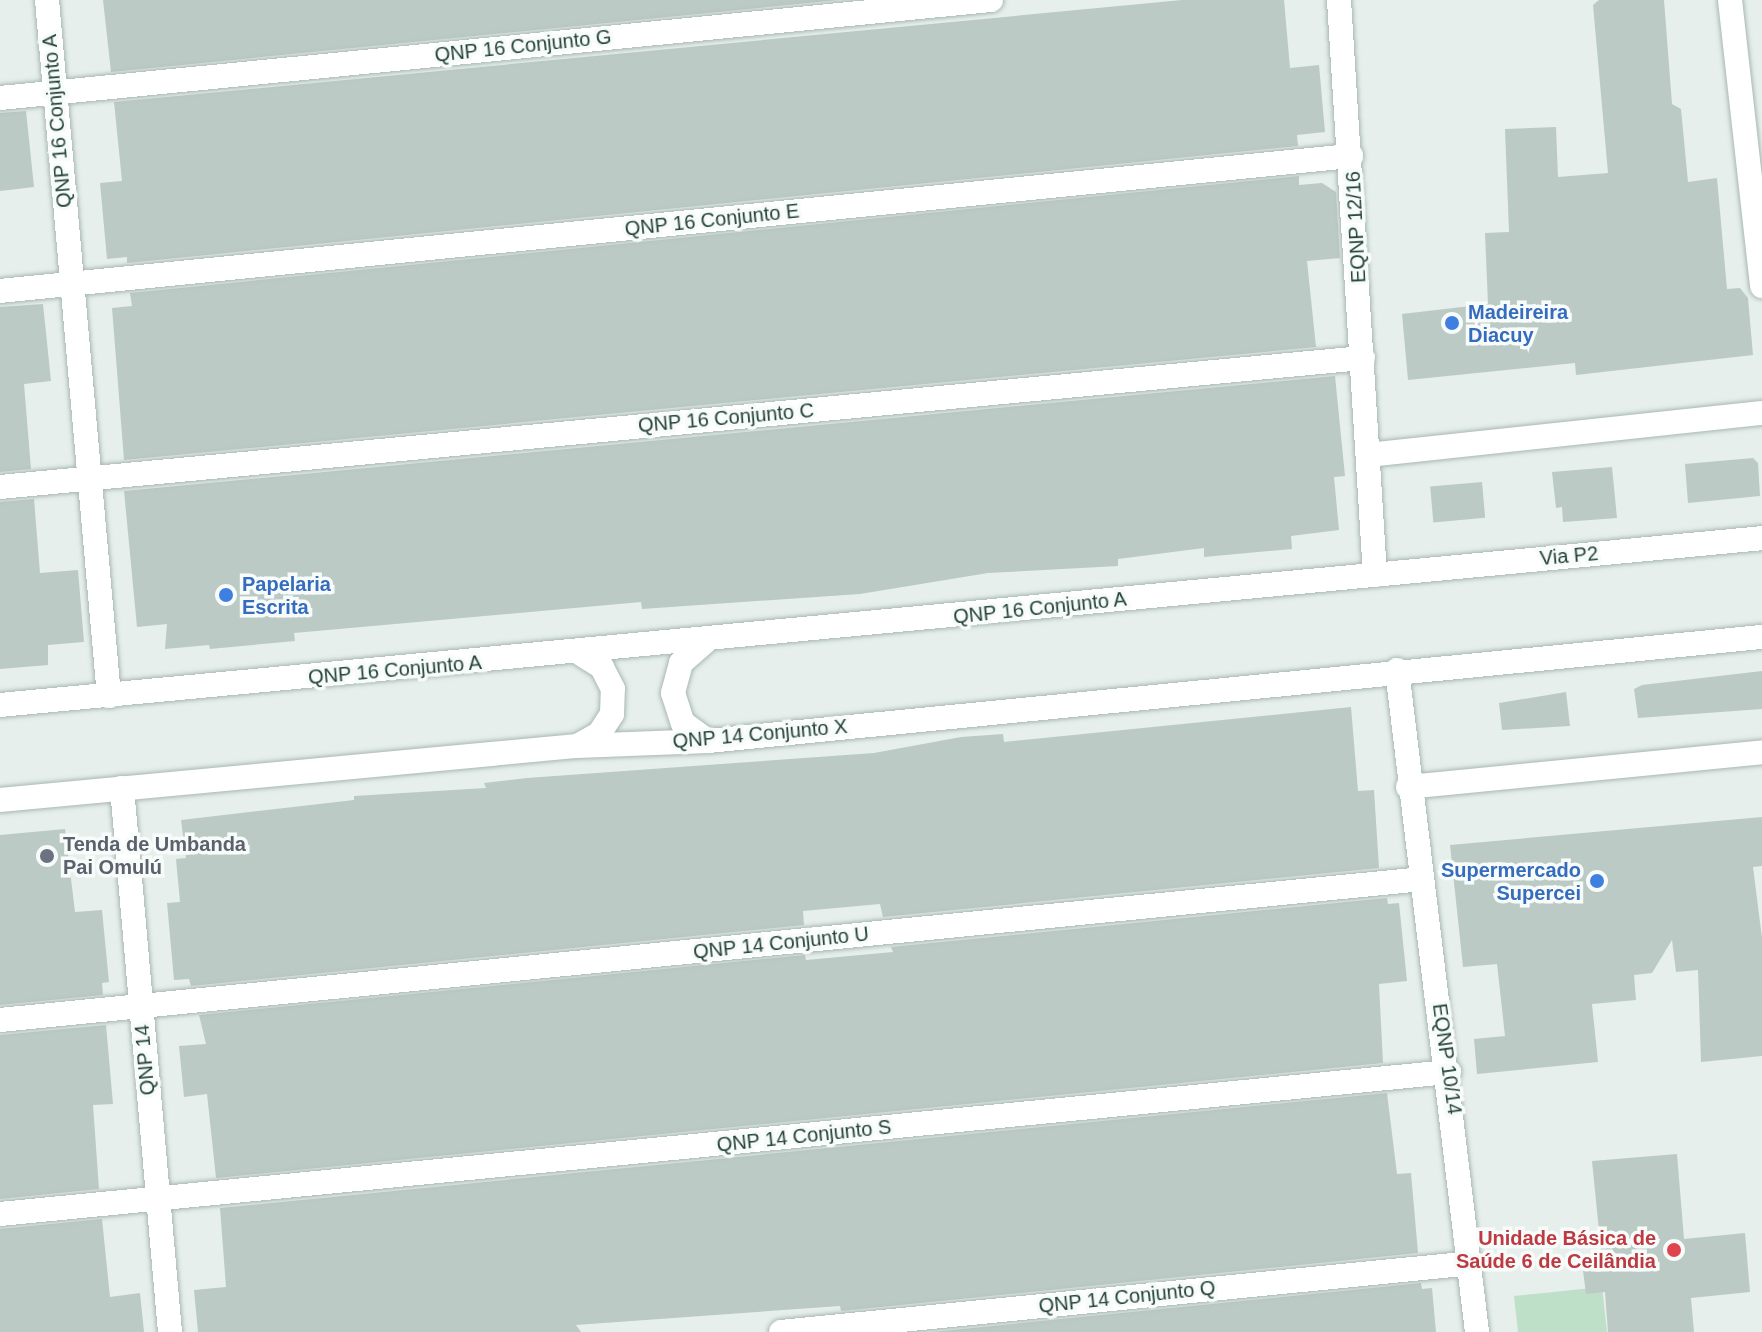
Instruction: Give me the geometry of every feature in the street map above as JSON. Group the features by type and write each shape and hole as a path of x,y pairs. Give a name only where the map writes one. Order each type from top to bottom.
{"street":[{"name":"QNP 16 Conjunto A","path":"47,0 109,696 581,654 1375,575"},
{"name":"QNP 16 Conjunto G","path":"0,98 991,0"},
{"name":"EQNP 12/16","path":"1339,0 1375,575"},
{"path":"1730,0 1752,125 1762,286"},
{"name":"QNP 16 Conjunto E","path":"0,291 1351,156"},
{"name":"QNP 16 Conjunto C","path":"0,487 1363,358"},
{"path":"1368,455 1762,413"},
{"name":"Via P2","path":"1375,575 1762,538"},
{"path":"1397,670 1762,637"},
{"path":"705,642 681,663 673,693 683,723 708,741"},
{"path":"577,746 599,734 612,714 613,689 602,667 581,654"},
{"name":"QNP 14 Conjunto X","path":"0,800 577,746 708,741 1397,670"},
{"name":"EQNP 10/14","path":"1397,670 1408,787 1449,1072 1472,1263 1477,1332"},
{"path":"0,705 109,696"},
{"path":"1408,787 1762,752"},
{"name":"QNP 14","path":"122,788 170,1332"},
{"name":"QNP 14 Conjunto U","path":"0,1020 1422,879"},
{"name":"QNP 14 Conjunto S","path":"0,1214 1449,1072"},
{"name":"QNP 14 Conjunto Q","path":"781,1332 1472,1263"}],"green space":[{"path":"1602,1287 1607,1332 1518,1332 1514,1296"}],"building":[{"path":"103,0 839,0 111,72"},
{"path":"1182,0 1284,0 1290,68 1319,65 1325,132 1297,135 1298,146 127,263 127,257 107,259 100,183 122,181 114,102"},
{"path":"1599,0 1664,0 1672,104 1681,109 1688,182 1717,178 1727,289 1740,288 1748,298 1753,355 1576,375 1575,363 1408,380 1402,314 1488,304 1485,233 1509,232 1505,129 1556,127 1558,177 1608,173 1593,5"},
{"path":"26,111 34,187 0,191 0,113"},
{"path":"1299,176 1299,185 1322,183 1336,192 1340,258 1307,261 1316,347 124,460 112,308 132,306 130,293"},
{"path":"43,304 51,381 24,384 31,469 0,472 0,307"},
{"path":"1335,376 1345,476 1334,477 1339,530 1291,536 1292,549 1204,557 1204,548 1118,559 1118,566 988,573 860,594 642,609 641,602 294,633 295,641 210,649 209,645 165,649 167,624 137,627 124,491"},
{"path":"1753,458 1758,463 1760,496 1688,503 1685,464"},
{"path":"1612,467 1617,518 1563,522 1562,507 1556,508 1552,472"},
{"path":"1482,482 1485,518 1433,522 1430,487"},
{"path":"34,499 40,573 78,570 84,642 48,645 48,665 0,669 0,502"},
{"path":"1762,671 1762,709 1638,718 1634,689 1642,685"},
{"path":"1566,692 1570,726 1502,730 1499,703"},
{"path":"1351,707 1358,791 1374,790 1379,868 883,917 880,904 803,911 804,925 191,986 189,979 174,980 167,903 180,902 176,859 186,858 181,820 354,800 354,796 486,788 484,783 527,778 874,753 961,737 1003,734 1004,742"},
{"path":"1762,817 1762,866 1753,867 1762,938 1762,1056 1701,1062 1698,970 1676,972 1672,940 1652,973 1634,975 1636,1000 1592,1004 1598,1062 1477,1074 1474,1039 1505,1036 1497,964 1463,967 1450,845"},
{"path":"65,829 75,912 102,910 109,982 102,983 103,995 0,1005 0,835"},
{"path":"1387,898 1388,904 1399,903 1407,981 1379,984 1383,1063 216,1178 207,1094 184,1097 179,1046 206,1044 199,1015 805,955 806,960 893,952 891,947"},
{"path":"106,1025 113,1104 93,1105 99,1189 0,1199 0,1035"},
{"path":"1387,1093 1397,1174 1411,1173 1418,1253 841,1311 840,1306 576,1325 581,1332 198,1332 194,1290 226,1287 220,1208"},
{"name":"Unidade Básica de Saúde 6 de Ceilândia","path":"1677,1154 1684,1239 1745,1233 1750,1292 1691,1298 1694,1332 1608,1332 1605,1292 1586,1294 1582,1263 1602,1261 1592,1161"},
{"path":"102,1219 110,1297 140,1293 144,1332 0,1332 0,1229"},
{"path":"1421,1283 1422,1289 1432,1288 1436,1332 932,1332"}],"place":[{"name":"Madeireira Diacuy","path":"1452,323"},
{"name":"Papelaria Escrita","path":"226,595"},
{"name":"Tenda de Umbanda Pai Omulú","path":"47,856"},
{"name":"Supermercado Supercei","path":"1597,881"},
{"name":"Unidade Básica de Saúde 6 de Ceilândia","path":"1674,1250"}]}
